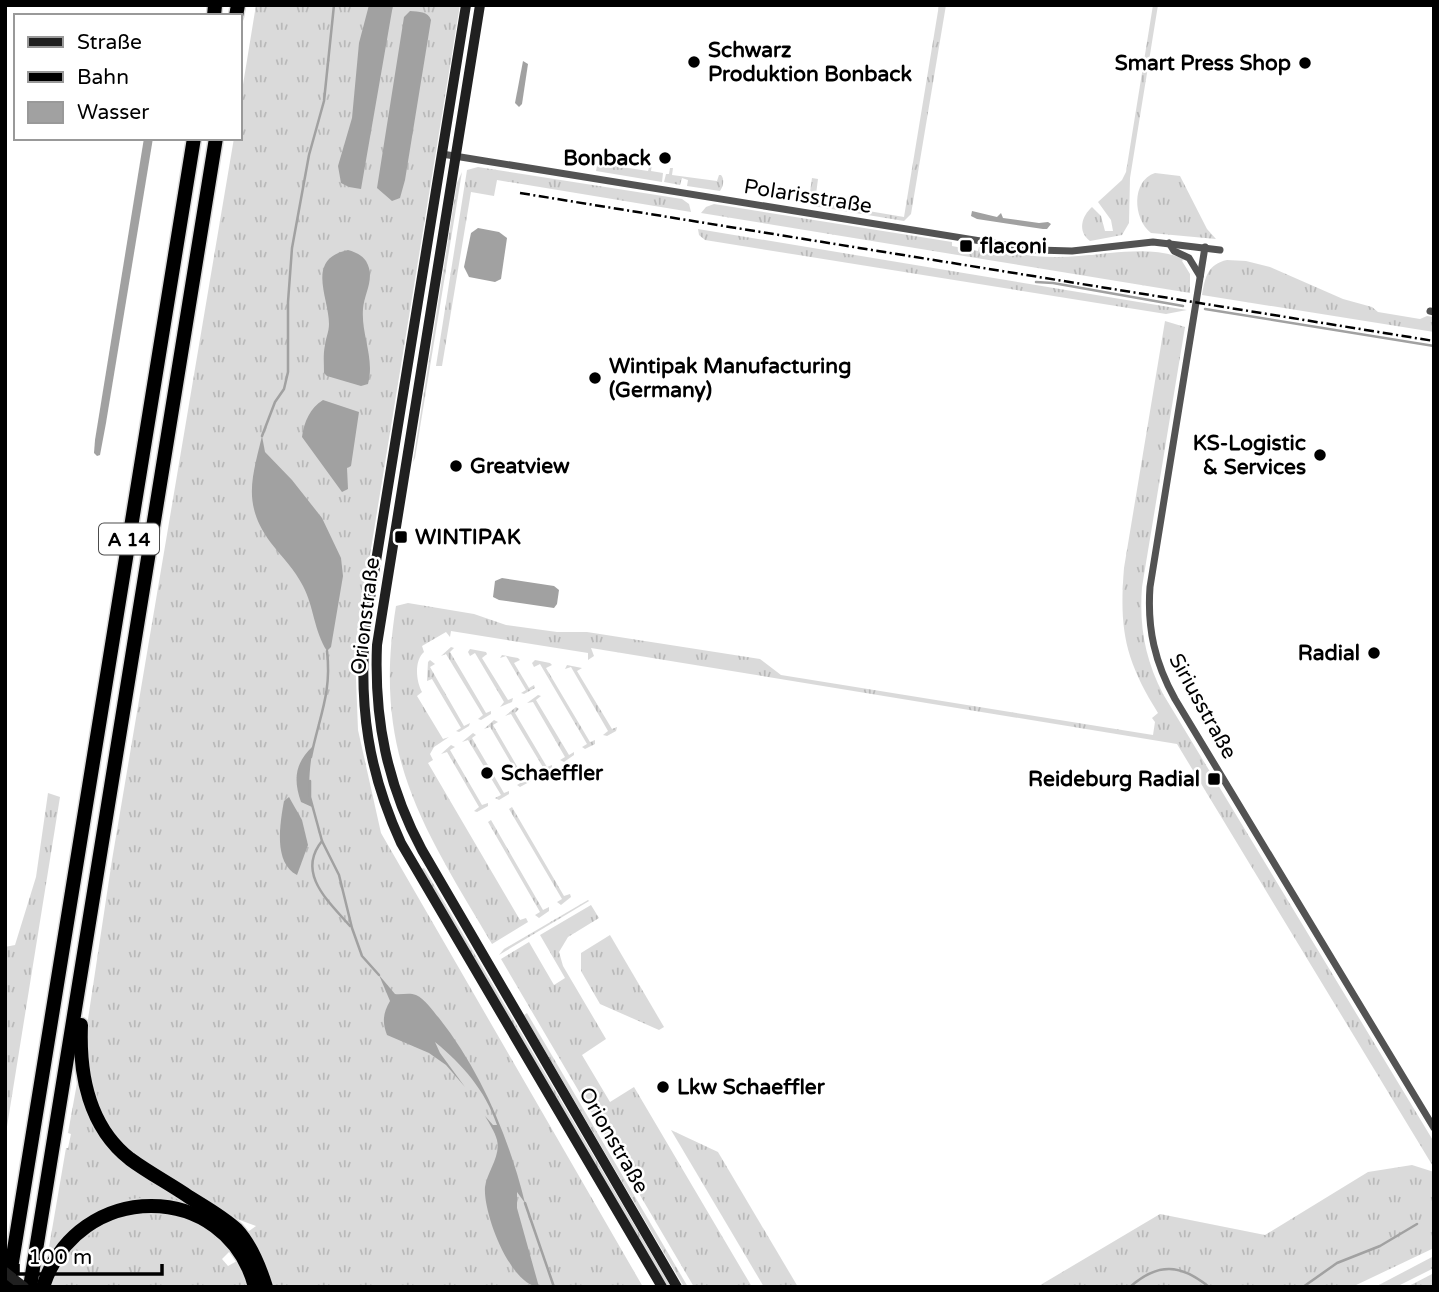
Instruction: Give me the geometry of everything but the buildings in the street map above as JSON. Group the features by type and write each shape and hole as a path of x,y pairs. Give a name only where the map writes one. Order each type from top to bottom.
{"highway":[{"name":"A 14","path":"8,1287 194,140"},
{"name":"A 14","path":"30,1287 216,140"},
{"path":"84,957 79,1052 88,1099 96,1117 128,1158 238,1231 261,1270 266,1287"},
{"path":"43,1287 54,1257 69,1238 84,1226 115,1211 150,1205 183,1211 215,1227 242,1256 255,1287"}],"street":[{"name":"Orionstraße","path":"466,5 365,629 363,714 370,756 391,819 411,861 662,1287"},
{"name":"Orionstraße","path":"480,5 377,645 376,688 383,750 397,797 422,850 677,1287"},
{"name":"Polarisstraße","path":"442,155 1037,250 1072,251 1138,243 1169,243 1220,250"},
{"path":"1169,243 1174,251 1189,258 1200,276"},
{"name":"Siriusstraße","path":"1205,247 1150,587 1149,620 1154,652 1175,699 1434,1128"},
{"path":"5,1272 24,1287"}],"green space":[{"path":"256,5 460,5 358,628 355,653 358,730 381,833 643,1287 271,1287 245,1234 256,1226 226,1215 134,1154 115,1136 91,1093 85,1039 112,860 234,140 242,140 242,91"},
{"path":"939,5 946,5 911,214 904,221 813,206 809,199 812,178 818,179 815,202 904,217"},
{"path":"1153,5 1158,5 1130,178 1129,223 1122,235 1090,241 1083,233 1082,224 1092,207 1101,216 1105,231 1113,231 1111,220 1098,202 1122,180 1126,172"},
{"path":"599,156 603,156 602,164 648,171 652,164 651,171 663,173 662,182 596,171"},
{"path":"478,167 682,199 689,204 691,212 497,180 494,196 471,192 442,366 436,366 467,170"},
{"path":"670,168 673,168 672,175 717,181 721,175 722,187 720,191 687,186 688,180 682,178 680,185 664,182"},
{"path":"462,172 415,458 413,462 457,183"},
{"path":"1155,173 1180,176 1207,229 1216,239 1151,233 1145,227 1138,210 1138,192 1147,177"},
{"path":"714,204 952,242 952,246 978,251 979,247 1054,257 1137,251 1169,254 1184,259 1182,261 1190,274 1190,293 701,213"},
{"path":"698,229 1187,310 1166,314 705,240 699,235"},
{"path":"1227,260 1270,267 1343,299 1372,307 1378,312 1420,319 1434,317 1434,332 1202,295 1208,272"},
{"path":"1165,321 1185,327 1142,587 1141,615 1152,668 1163,694 1434,1142 1434,1168 1177,744 591,648 594,656 588,660 588,653 451,631 450,637 446,632 422,646 424,652 417,666 422,692 417,696 443,739 449,737 434,747 430,754 433,760 428,763 520,920 526,918 528,922 492,944 444,861 408,785 397,746 391,704 390,658 396,606 408,603 474,614 506,625 557,632 587,632 760,659 781,675 1153,735 1155,722 1152,718 1158,713 1131,660 1124,627 1123,590 1124,568"},
{"path":"451,647 454,648 450,652 486,713 491,711 491,714 481,720 478,719 483,715 446,654 441,656"},
{"path":"470,649 486,652 482,658 508,700 513,698 512,702 500,707 504,702 475,653 470,656"},
{"path":"502,655 518,658 520,660 514,663 529,688 534,685 535,688 521,693 526,690 506,656 500,658"},
{"path":"430,660 435,664 430,667 464,726 470,723 459,732 456,731 461,728 432,679 427,681"},
{"path":"535,660 552,665 546,668 590,742 595,740 595,744 585,749 582,747 587,744 540,664 534,667 532,663"},
{"path":"567,665 582,668 577,671 612,729 617,727 616,731 607,736 603,735 608,731 571,667 565,669"},
{"path":"538,695 541,696 536,700 569,755 574,752 574,755 564,762 560,760 565,757 533,702 527,703"},
{"path":"516,707 519,709 515,713 547,767 552,765 552,768 542,774 538,773 544,769 511,714 505,716"},
{"path":"494,720 498,722 493,725 525,780 531,778 531,781 520,787 517,785 522,782 490,727 484,729"},
{"path":"473,733 476,735 472,738 504,793 509,791 509,794 499,800 495,798 501,795 468,740 462,742"},
{"path":"451,745 455,747 450,750 482,805 488,803 488,806 477,812 474,811 479,807 447,752 441,754"},
{"path":"48,793 60,797 5,1139 5,947 15,945 36,877"},
{"path":"512,807 564,896 570,894 571,897 561,905 557,902 562,899 509,809"},
{"path":"491,820 543,910 549,907 549,911 539,918 535,915 540,912 488,822"},
{"path":"424,868 671,1287 666,1287 421,869"},
{"path":"589,901 499,955 504,949"},
{"path":"591,905 599,918 568,937 559,952 563,966 606,1039 582,1055 610,1102 634,1087 752,1287 694,1287 501,959 529,942 554,985 565,978 540,935"},
{"path":"610,935 664,1027 659,1030 600,1004 581,971 581,953"},
{"path":"527,1013 688,1287 684,1287 524,1015"},
{"path":"79,1072 100,1129 207,1214 108,1208 80,1224 53,1252 48,1253 66,1148 71,1134 68,1133"},
{"path":"671,1130 718,1152 798,1287 764,1287"},
{"path":"1412,1165 1434,1172 1434,1248 1352,1287 1037,1287 1160,1214 1265,1235 1368,1172"},
{"path":"142,1209 180,1216 210,1231 230,1251 222,1259 228,1266 237,1261 250,1287 49,1287 52,1270 83,1230"},
{"path":"1434,1256 1434,1268 1396,1287 1375,1287"},
{"path":"1434,1273 1434,1287 1407,1287"}],"water":[{"path":"369,5 393,5 361,189 341,183 338,166 352,118 359,43"},
{"path":"410,11 425,13 431,20 405,180 400,198 392,201 377,188 404,17"},
{"path":"523,61 528,64 522,104 519,107 515,103"},
{"path":"144,140 153,140 106,423 100,455 97,456 94,453"},
{"path":"972,211 997,217 1001,213 1003,218 1051,224 1047,229 1043,229 977,219 971,216"},
{"path":"478,228 499,232 507,238 501,279 495,282 469,277 464,267 471,233"},
{"path":"348,250 364,259 370,273 363,319 370,374 368,384 361,386 324,373 324,352 329,324 323,270 335,255"},
{"path":"323,400 359,412 351,466 347,468 348,489 342,492 302,437 308,416"},
{"path":"262,436 265,452 292,480 322,518 341,558 343,576 331,647 327,651 303,586 271,543 256,516 252,491"},
{"path":"502,578 554,586 559,590 557,604 554,608 499,600 493,597 495,581"},
{"path":"313,746 309,784 312,807 301,802 297,772 302,759"},
{"path":"289,797 302,820 308,845 297,875 289,869 281,852 281,820 284,801"},
{"path":"379,975 395,994 413,994 419,997 439,1018 468,1060 492,1106 511,1154 525,1203 517,1192 517,1208 539,1287 528,1283 509,1261 500,1246 489,1213 485,1187 498,1146 485,1116 493,1125 497,1125 486,1100 464,1069 435,1042 465,1087 446,1065 429,1053 387,1035 384,1018 390,1001"}],"waterway":[{"path":"262,436 275,402 284,389 288,372 288,302 292,248 309,155 324,101 334,5"},
{"path":"1036,282 1183,306"},
{"path":"1205,309 1434,346"},
{"path":"311,757 328,680 327,651"},
{"path":"310,781 310,797 322,841 339,875 352,928 362,956 379,975"},
{"path":"322,841 312,864 314,875 325,897 350,926"},
{"path":"525,1203 554,1287"},
{"path":"1303,1287 1337,1263 1380,1246 1417,1224"},
{"path":"1130,1287 1150,1273 1170,1269 1189,1274 1209,1287"}],"railway":[{"path":"520,193 1434,341"}],"place":[{"name":"Schwarz Produktion Bonback","path":"694,62"},
{"name":"Smart Press Shop","path":"1305,63"},
{"name":"Bonback","path":"665,158"},
{"name":"flaconi","path":"966,246"},
{"name":"Wintipak Manufacturing (Germany)","path":"595,378"},
{"name":"KS-Logistic & Services","path":"1320,455"},
{"name":"Greatview","path":"456,466"},
{"name":"WINTIPAK","path":"401,537"},
{"name":"Radial","path":"1374,653"},
{"name":"Schaeffler","path":"487,773"},
{"name":"Reideburg Radial","path":"1214,779"},
{"name":"Lkw Schaeffler","path":"663,1087"}]}
